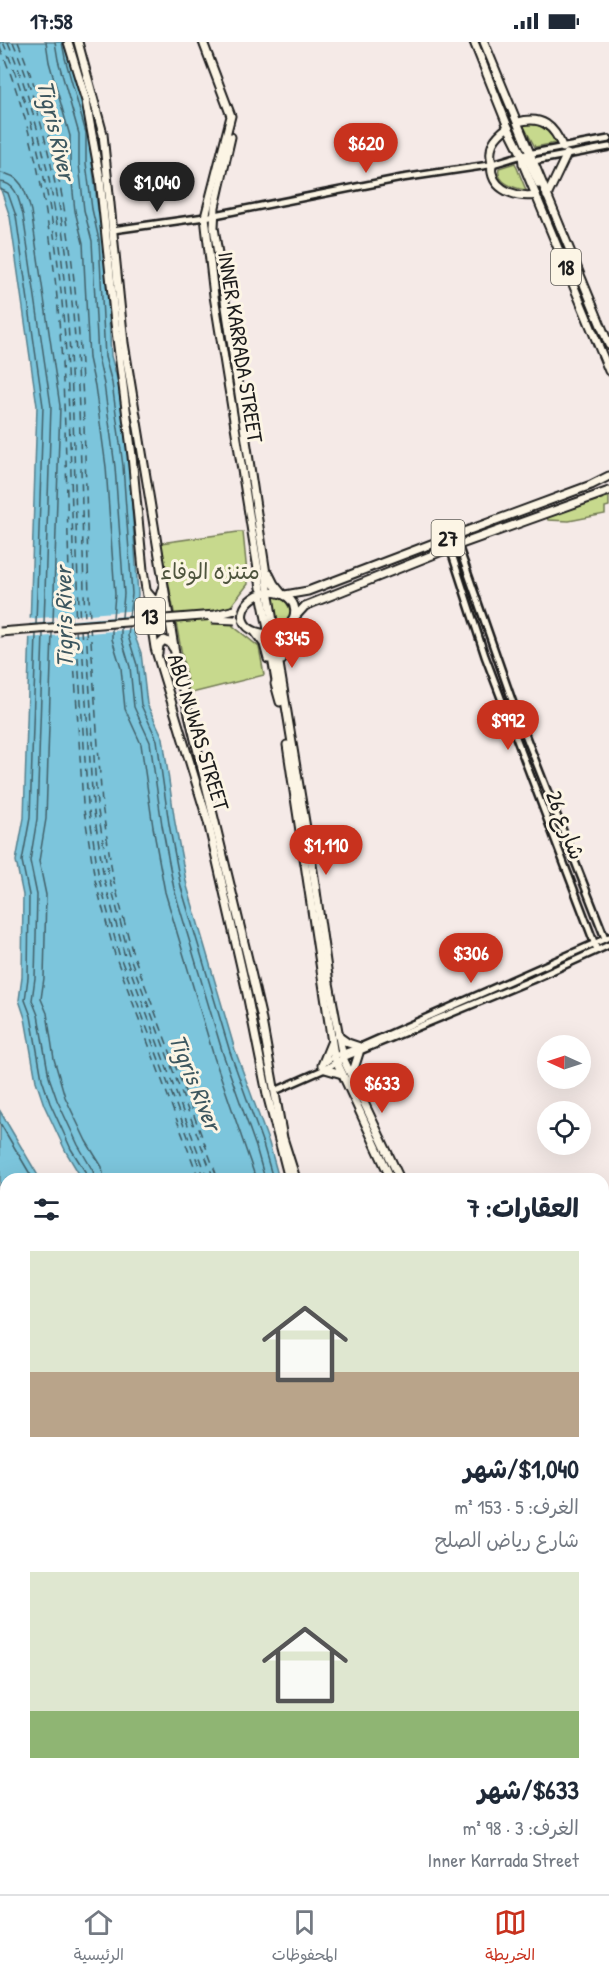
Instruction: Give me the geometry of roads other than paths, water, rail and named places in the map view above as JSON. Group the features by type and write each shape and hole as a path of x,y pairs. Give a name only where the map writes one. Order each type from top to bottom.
{"main road":[{"name":"ABU NUWAS STREET","path":"68,42 86,101 100,179 143,570 155,648 208,822 240,960 267,1094 287,1173"},
{"name":"ABU NUWAS STREET","path":"78,42 103,134 127,362 177,665 251,970 284,1138 294,1173"},
{"name":"INNER KARRADA STREET","path":"204,42 236,115 215,207 214,227 258,519"},
{"name":"INNER KARRADA STREET","path":"204,42 231,116 205,218 214,296 249,523"},
{"path":"474,42 508,127 526,154"},
{"name":"18","path":"484,42 518,122 536,195 609,371"},
{"path":"518,122 535,120 548,125 557,133 565,151 547,195"},
{"path":"508,127 496,137 493,143 489,158 492,164 491,172 504,189 519,196 536,195"},
{"name":"18","path":"526,154 530,167 547,195 609,345"},
{"name":"27","path":"283,595 313,590 591,485 609,476"},
{"name":"27","path":"294,618 301,610 316,602 450,548 609,491"},
{"path":"249,523 264,588 258,519"},
{"path":"258,519 270,576 283,595 295,606 294,618 282,642 282,702 331,1041 397,1173"},
{"path":"249,523 255,579 252,598"},
{"path":"143,570 148,595 153,600 159,599 163,585 161,564"},
{"path":"0,634 215,615 235,610 252,598 267,592 283,595"},
{"path":"266,597 271,628"},
{"path":"246,604 243,613 246,624"},
{"path":"0,634 216,619 235,620 246,624 262,640 282,702"},
{"path":"253,630 271,633 288,626"},
{"path":"164,682 158,650 161,642 167,640 173,646 177,665"},
{"path":"272,640 338,1036 342,1074 389,1173"},
{"path":"338,1036 360,1050 351,1077"},
{"path":"331,1041 324,1067 342,1074"}],"street":[{"path":"530,167 565,151 609,139"},
{"path":"113,230 205,218 402,178 492,164 526,154 609,147"},
{"name":"شارع 26","path":"458,545 519,719 607,938"},
{"name":"شارع 26","path":"450,548 485,656 597,950"},
{"path":"510,723 519,719"},
{"path":"360,1050 607,938"},
{"path":"275,1091 339,1058 609,945"},
{"path":"562,957 565,965"}],"water":[{"name":"Tigris River","path":"0,42 68,42 93,143 92,163 98,209 105,239 111,356 118,382 129,465 138,594 134,634 141,653 147,704 163,738 187,886 235,1050 269,1143 277,1173 78,1173 44,1105 36,1081 25,1018 19,1000 22,977 23,895 16,861 24,818 37,406 10,217 0,187"},
{"path":"0,1111 36,1173 0,1173"}],"park label":[{"name":"متنزه الوفاء","path":"210,571"}]}
